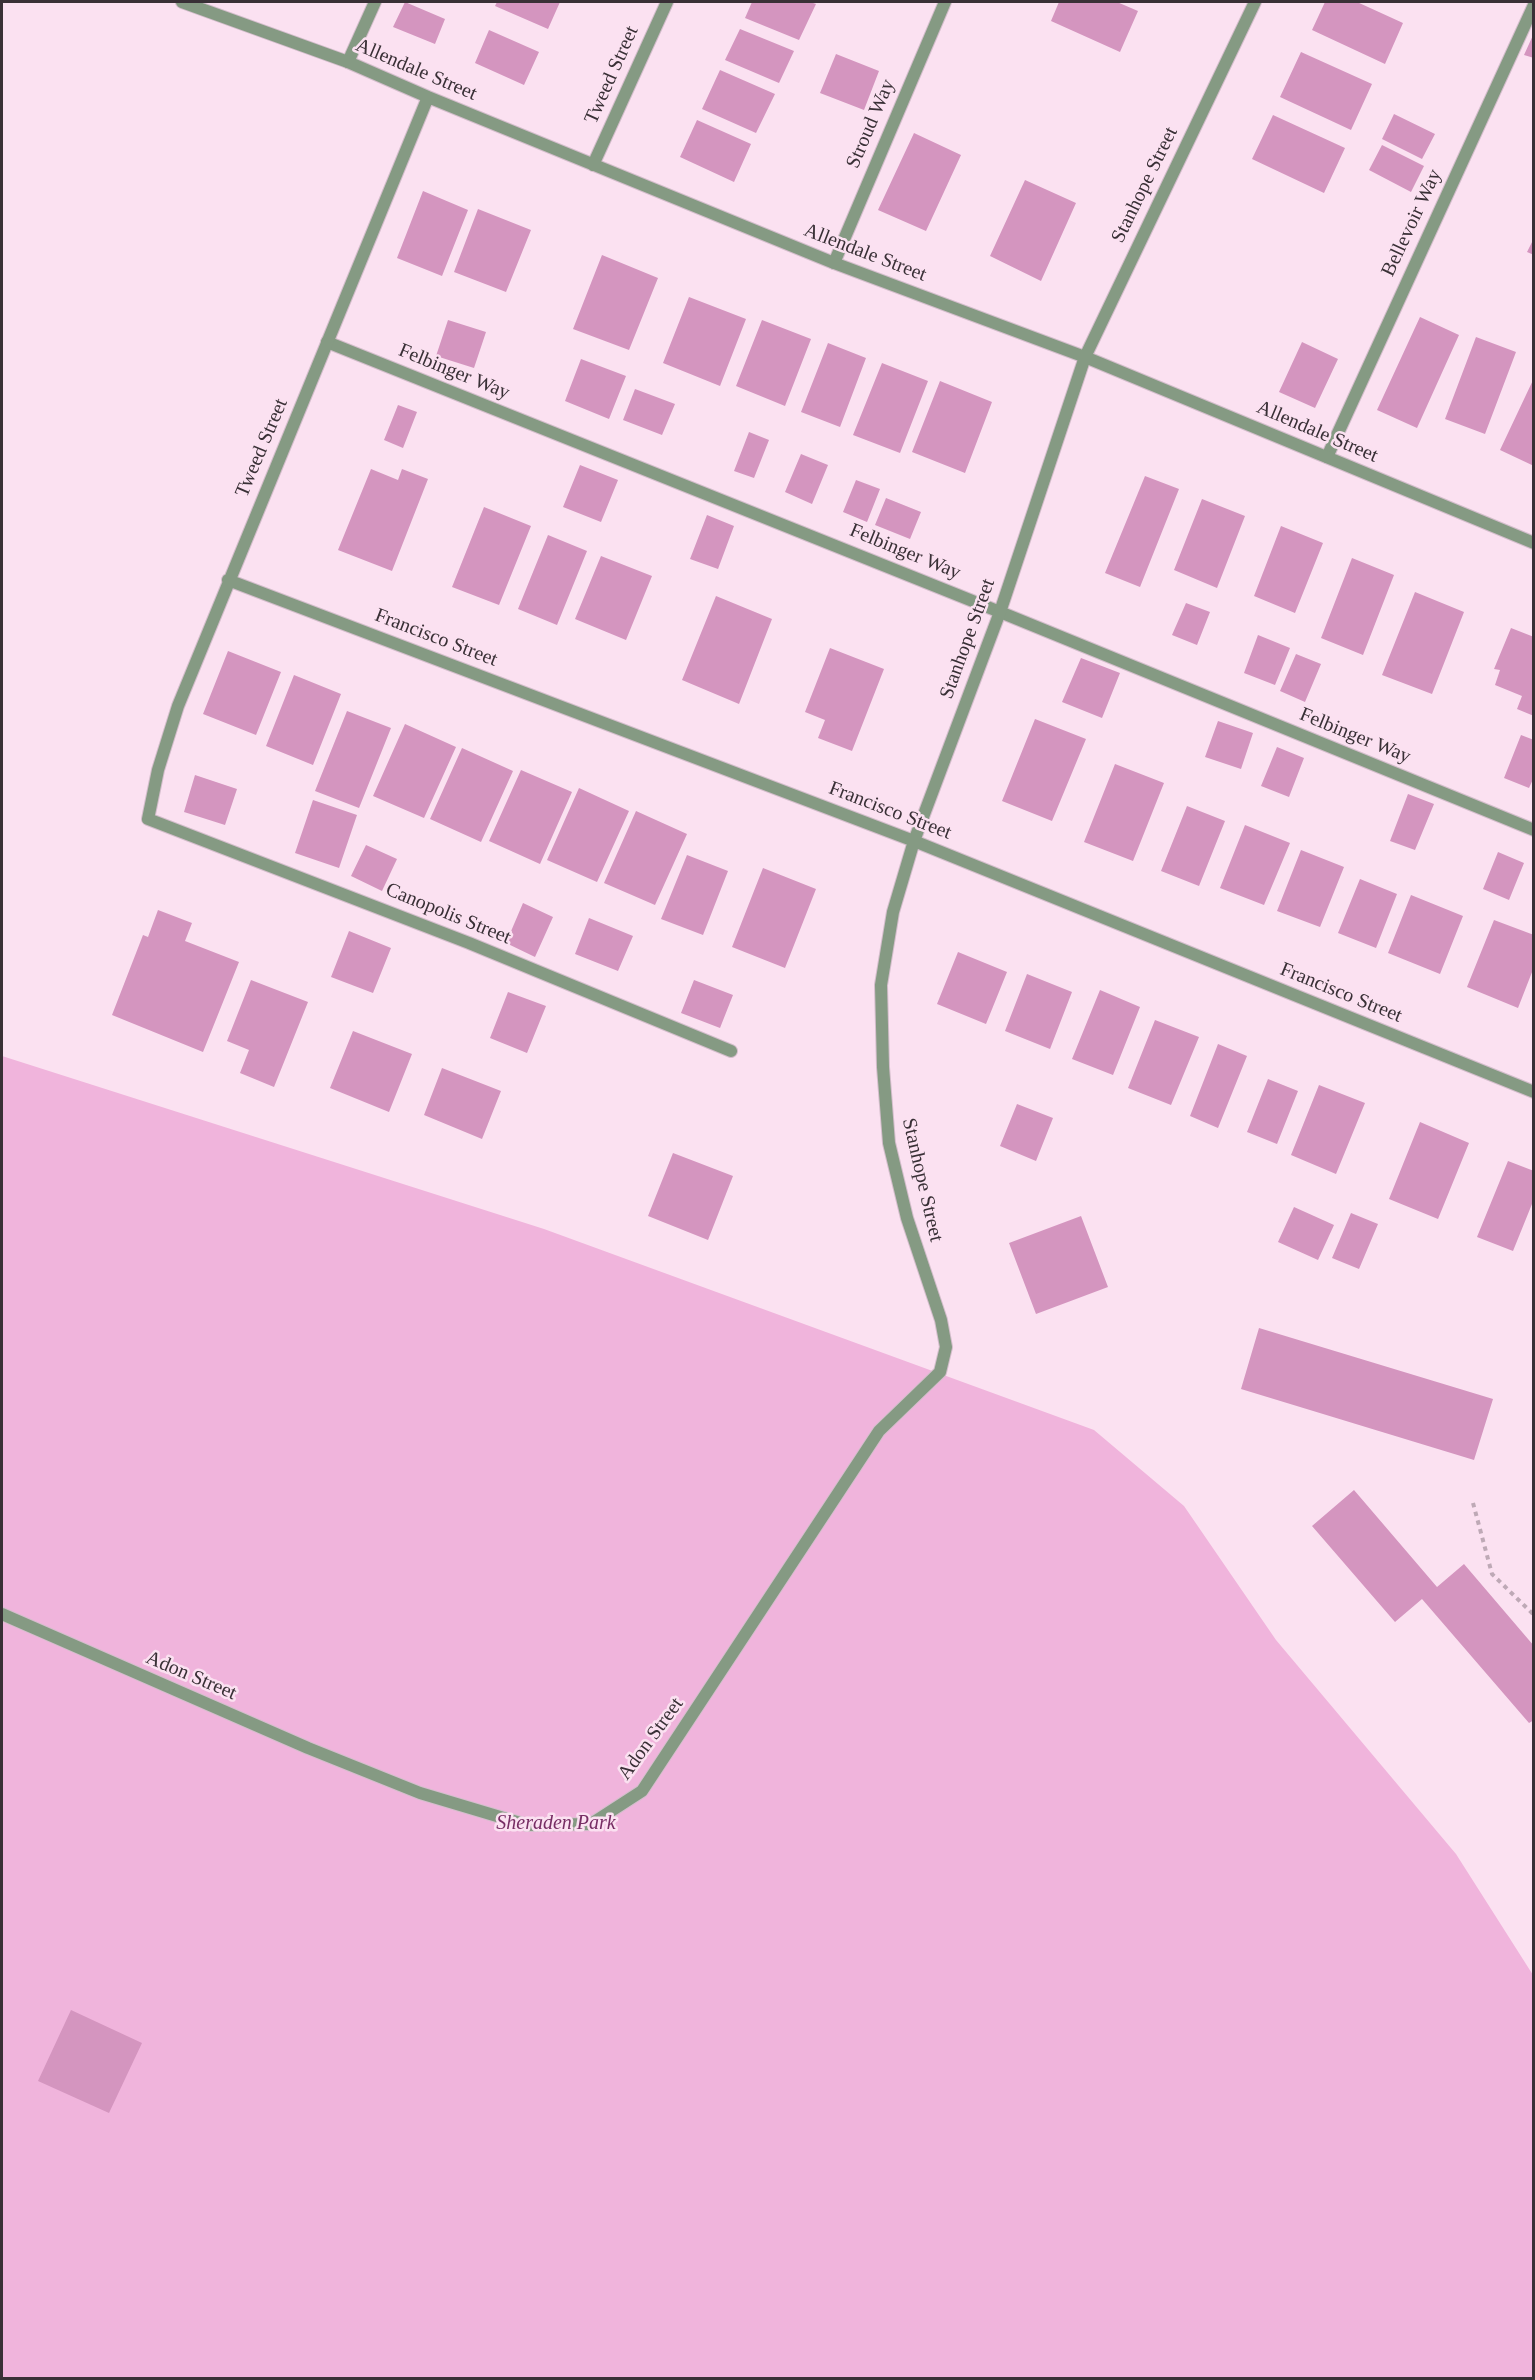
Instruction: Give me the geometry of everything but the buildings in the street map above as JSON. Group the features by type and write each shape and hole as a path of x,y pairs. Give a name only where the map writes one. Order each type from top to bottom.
{"street":[{"name":"Allendale Street","path":"182,2 348,62 834,263 1085,357 1533,543"},
{"path":"348,62 375,2"},
{"name":"Tweed Street","path":"593,165 667,2"},
{"name":"Stroud Way","path":"834,263 945,2"},
{"name":"Stanhope Street","path":"940,1320 907,1218 889,1143 883,1067 881,985 893,912 914,841 1000,612 1085,357 1255,2"},
{"name":"Bellevoir Way","path":"1327,457 1533,5"},
{"name":"Tweed Street","path":"148,819 158,770 178,706 428,97"},
{"name":"Felbinger Way","path":"327,342 1000,612 1533,830"},
{"name":"Francisco Street","path":"228,580 914,841 1533,1092"},
{"name":"Canopolis Street","path":"148,819 458,939 731,1051"},
{"name":"Adon Street","path":"2,1614 308,1748 420,1793 527,1825 591,1824 642,1791 879,1431 940,1372 946,1347 940,1320"}],"path":[{"path":"1473,1503 1492,1574 1533,1615"}],"green space":[{"name":"Sheraden Park","path":"2,1056 544,1229 1094,1430 1184,1506 1276,1640 1456,1854 1533,1975 1533,2378 2,2378"}]}
